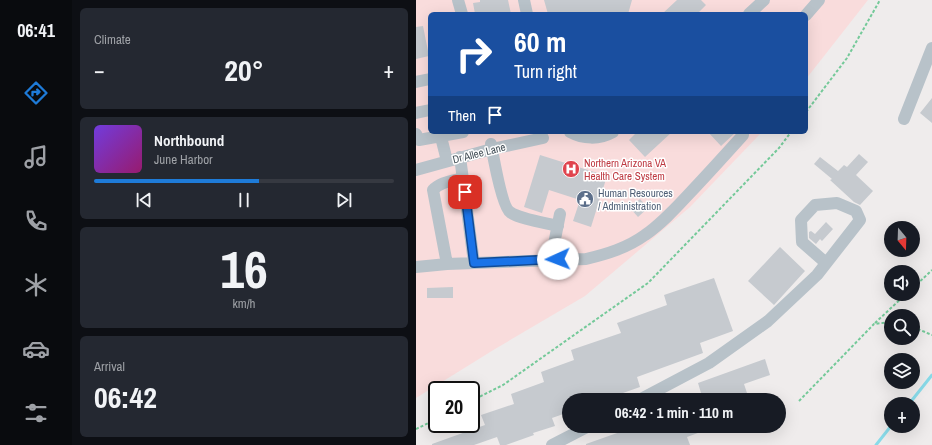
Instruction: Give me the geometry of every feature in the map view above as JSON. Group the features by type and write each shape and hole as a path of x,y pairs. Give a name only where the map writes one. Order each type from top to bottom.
{"lane":[{"path":"458,0 461,12"},
{"path":"524,0 527,12"},
{"path":"751,12 764,0"},
{"path":"808,13 819,0"},
{"path":"904,120 932,48"},
{"path":"416,82 428,79"},
{"path":"416,113 428,110"},
{"path":"416,134 419,140 454,134"},
{"path":"574,134 580,137 594,138 609,134"},
{"path":"416,267 447,264 586,259 605,255 644,236 667,217 713,169 743,134"},
{"path":"441,137 447,160"},
{"name":"Dr Allee Lane","path":"416,170 491,146 543,138"},
{"path":"491,146 504,203 508,212 518,216 559,220 551,260"},
{"path":"460,157 474,263"},
{"path":"447,264 433,190 437,186 444,183 463,178"},
{"path":"652,393 709,363 768,321 816,275 826,263 860,220 856,211 837,203 815,205 801,220 802,242 826,263"},
{"path":"552,445 575,433"}],"path":[{"path":"808,109 846,58 880,0"},
{"path":"480,396 503,385 648,283 779,148 790,134"},
{"path":"920,281 932,270"},
{"path":"799,401 899,301"},
{"path":"874,324 884,323"},
{"path":"920,330 932,335"},
{"path":"416,429 428,423"}],"shaded area":[{"name":"Northern Arizona VA Health Care System","path":"416,0 868,0 808,76 808,12 428,12 428,134 760,134 690,207 585,296 443,381 428,381 428,391 416,398"}],"building":[{"path":"480,0 508,0 511,12 475,12 473,3 480,2"},
{"path":"544,0 632,0 629,12 547,12"},
{"path":"677,0 701,0 706,5 699,12 664,12"},
{"path":"423,26 428,56 416,59 416,27"},
{"path":"932,98 932,123 920,113"},
{"path":"635,134 670,134 645,157 629,140"},
{"path":"710,134 734,134 721,146"},
{"path":"859,154 868,162 856,175 873,191 860,205 854,202 830,180 832,179 814,164 820,157 838,171 844,165 847,167"},
{"path":"540,155 607,176 591,227 573,221 580,200 549,190 542,213 524,207"},
{"path":"640,199 648,208 638,217 630,208"},
{"path":"826,222 833,229 822,241 820,239 816,244 809,238 809,232 811,231 815,234"},
{"path":"780,247 805,271 774,305 748,281"},
{"path":"714,278 733,331 700,343 703,353 637,377 640,387 623,393 562,393 562,414 552,418 555,426 533,433 534,435 506,445 500,445 497,437 474,445 432,445 463,433 480,433 480,427 485,425 481,415 514,404 511,394 544,382 541,372 574,360 571,350 621,333 617,323 667,305 664,295"},
{"path":"453,287 453,298 427,298 427,288"},
{"path":"765,359 770,375 744,384 747,393 701,393 698,383"},
{"path":"617,433 698,433 687,437 690,445 586,444"}],"waterway":[{"path":"915,397 932,375"},
{"path":"876,445 885,433"}],"place":[{"name":"Northern Arizona VA Health Care System","path":"571,169"},
{"name":"Human Resources / Administration","path":"585,199"}],"route":[{"path":"465,192 474,263 558,259"}]}
